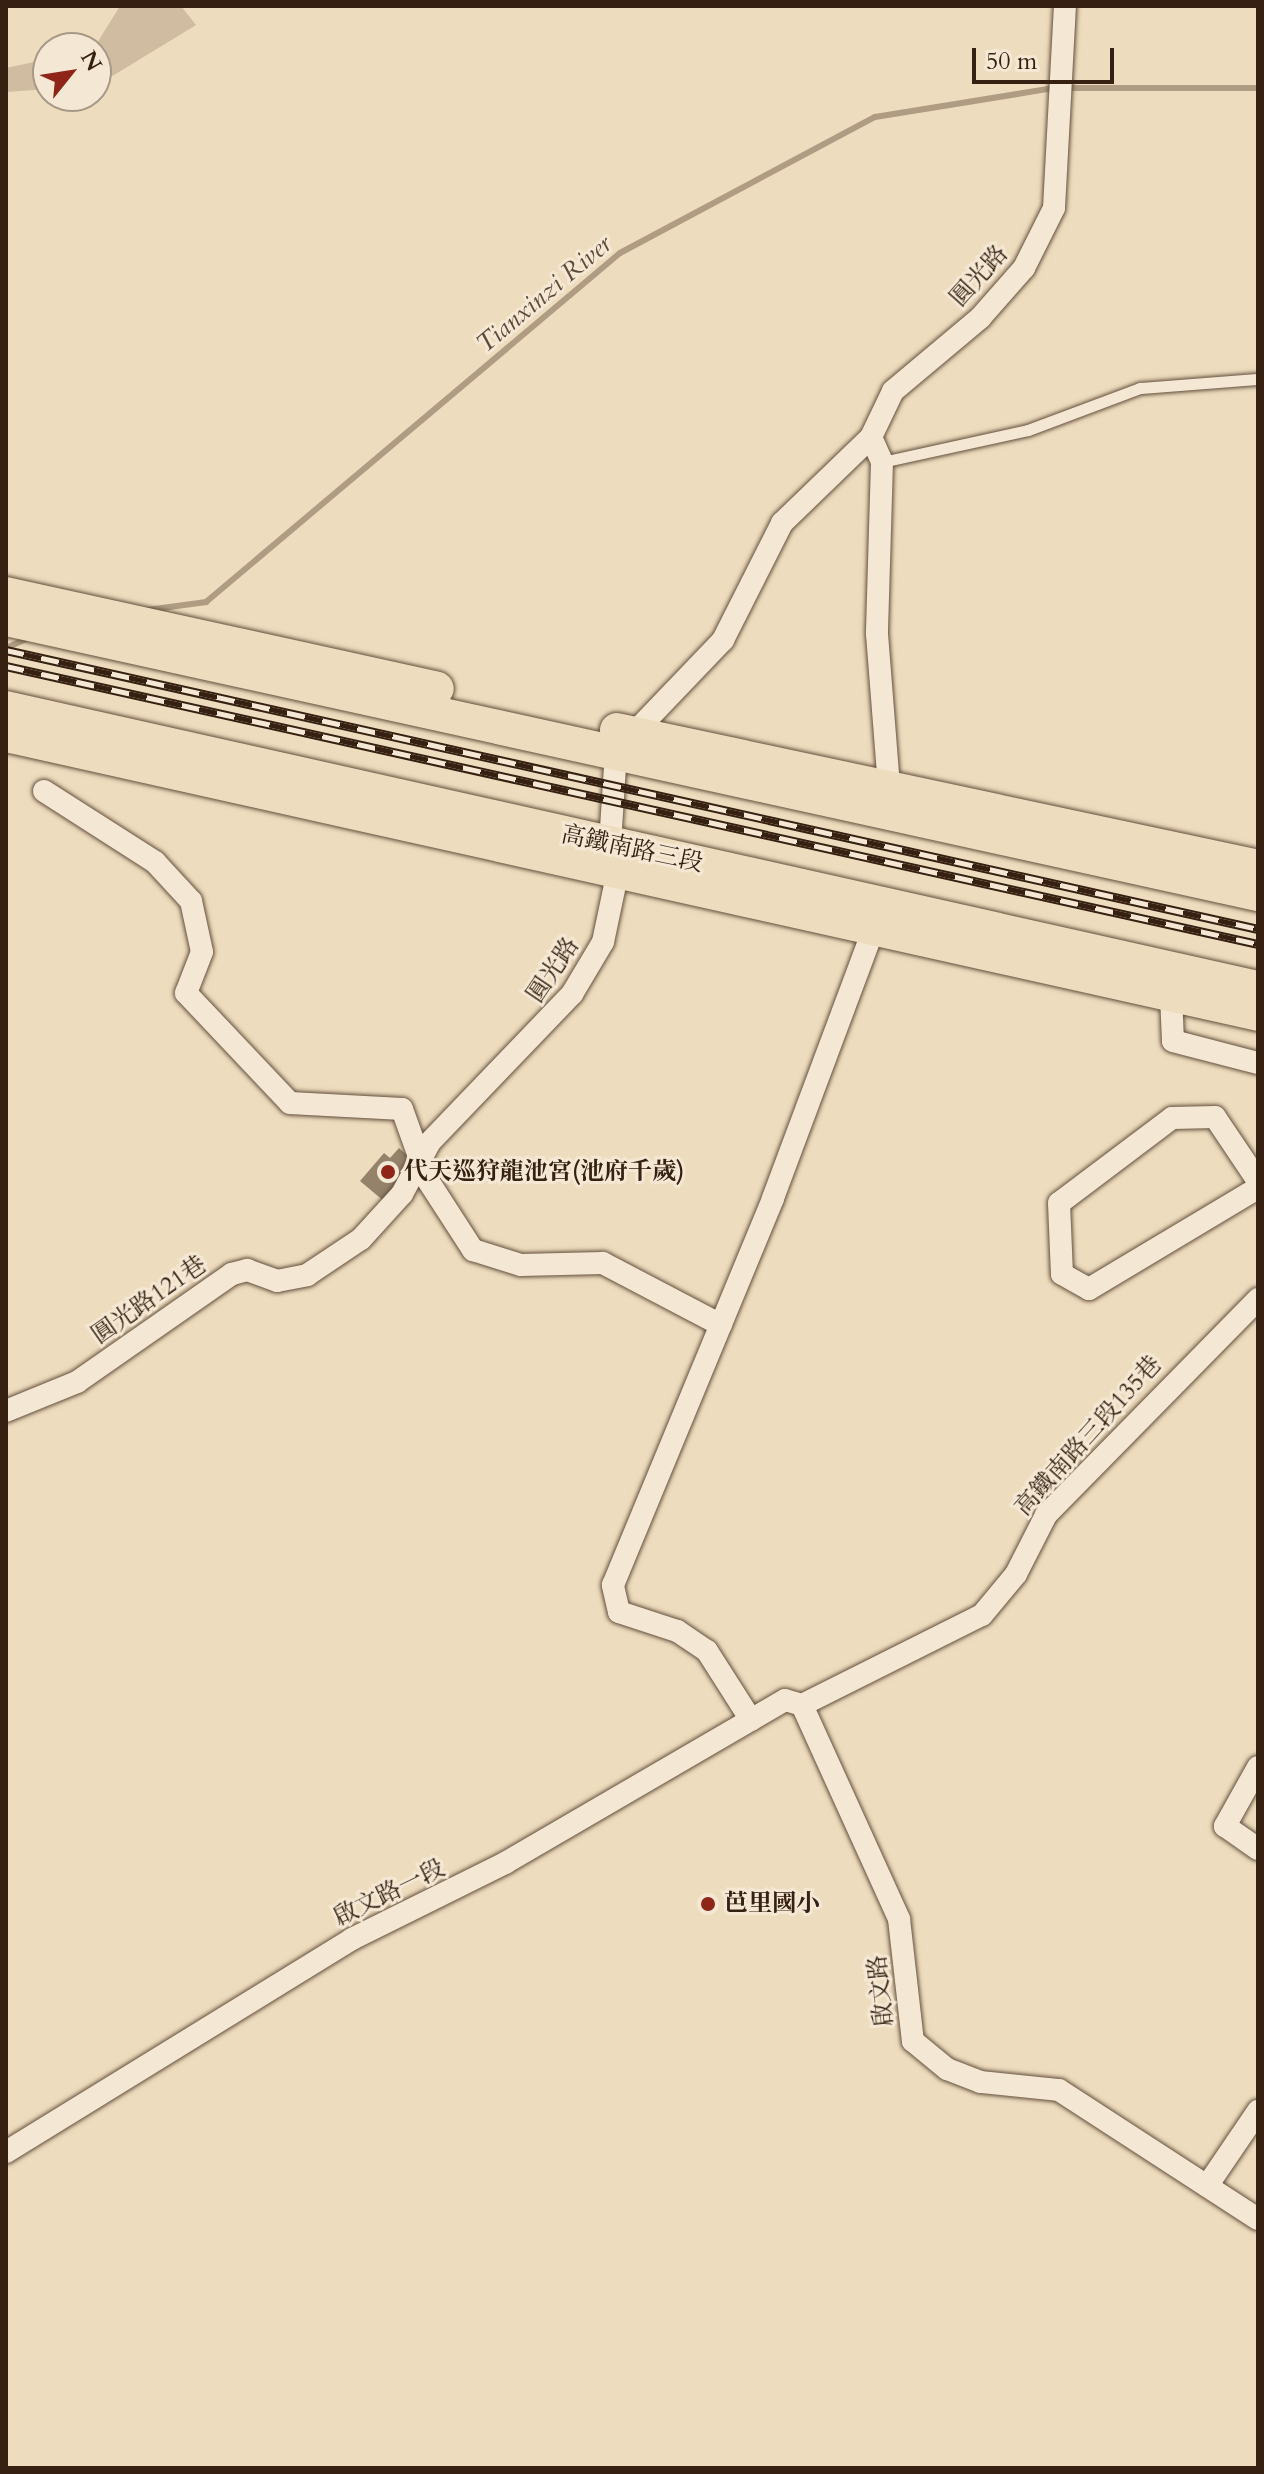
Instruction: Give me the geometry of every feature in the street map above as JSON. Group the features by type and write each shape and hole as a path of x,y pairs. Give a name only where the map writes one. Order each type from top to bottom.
{"main road":[{"path":"6,594 280,666 623,742 1258,894"},
{"path":"6,619 280,666"},
{"name":"高鐵南路三段","path":"6,708 135,750 614,857 1081,949 1258,988"},
{"name":"高鐵南路三段","path":"6,735 135,750"},
{"path":"623,742 889,788 1258,867"},
{"path":"1067,827 1187,877"},
{"name":"高鐵南路三段","path":"614,857 874,928 1258,1014"},
{"path":"1081,949 1171,994"}],"street":[{"name":"圓光路","path":"422,1161 430,1142 572,994 603,942 614,857 623,742 723,640 782,523 871,437 893,391 980,318 1024,268 1054,208 1065,6"},
{"path":"871,437 882,462 877,634 889,788"},
{"path":"44,791 155,862 191,901 202,952 186,993 290,1103 402,1109 422,1161 473,1250 521,1265 603,1263 721,1325"},
{"path":"751,1720 707,1651 677,1631 628,1618 611,1595 616,1565 721,1325 874,928"},
{"path":"1171,994 1173,1041 1258,1063"},
{"path":"1258,1181 1215,1117 1172,1118 1059,1203 1062,1274 1089,1289 1258,1188"},
{"name":"圓光路121巷","path":"6,1411 77,1382 232,1274 247,1270 277,1281 307,1275 361,1239 422,1161"},
{"name":"高鐵南路三段135巷","path":"802,1705 982,1615 1016,1574 1046,1515 1258,1299"},
{"name":"啟文路一段","path":"6,2152 352,1939 492,1870 785,1700 802,1705"},
{"name":"啟文路","path":"802,1705 899,1919 913,2041 947,2069 981,2082 1059,2090 1258,2219"},
{"path":"1258,1767 1225,1826 1258,1849"},
{"path":"1207,2186 1258,2111"}],"lane":[{"path":"882,462 1028,430 1140,388 1258,379"},
{"path":"1223,859 1258,854"}],"shaded area":[{"path":"120,6 181,6 196,25 112,76 112,32 104,32"},
{"path":"32,62 32,90 6,92 6,68"}],"building":[{"name":"代天巡狩龍池宮(池府千歲)","path":"399,1148 417,1164 385,1202 360,1181 384,1153 390,1158"}],"waterway":[{"name":"Tianxinzi River","path":"147,610 206,602 620,253 875,117 1055,88"},
{"name":"Tianxinzi River","path":"1067,88 1258,88"},
{"name":"Tianxinzi River","path":"6,648 28,638"}],"railway":[{"path":"6,650 1258,929"},
{"path":"6,666 1258,944"}],"place":[{"name":"代天巡狩龍池宮(池府千歲)","path":"388,1172"},
{"name":"芭里國小","path":"708,1904"}]}
